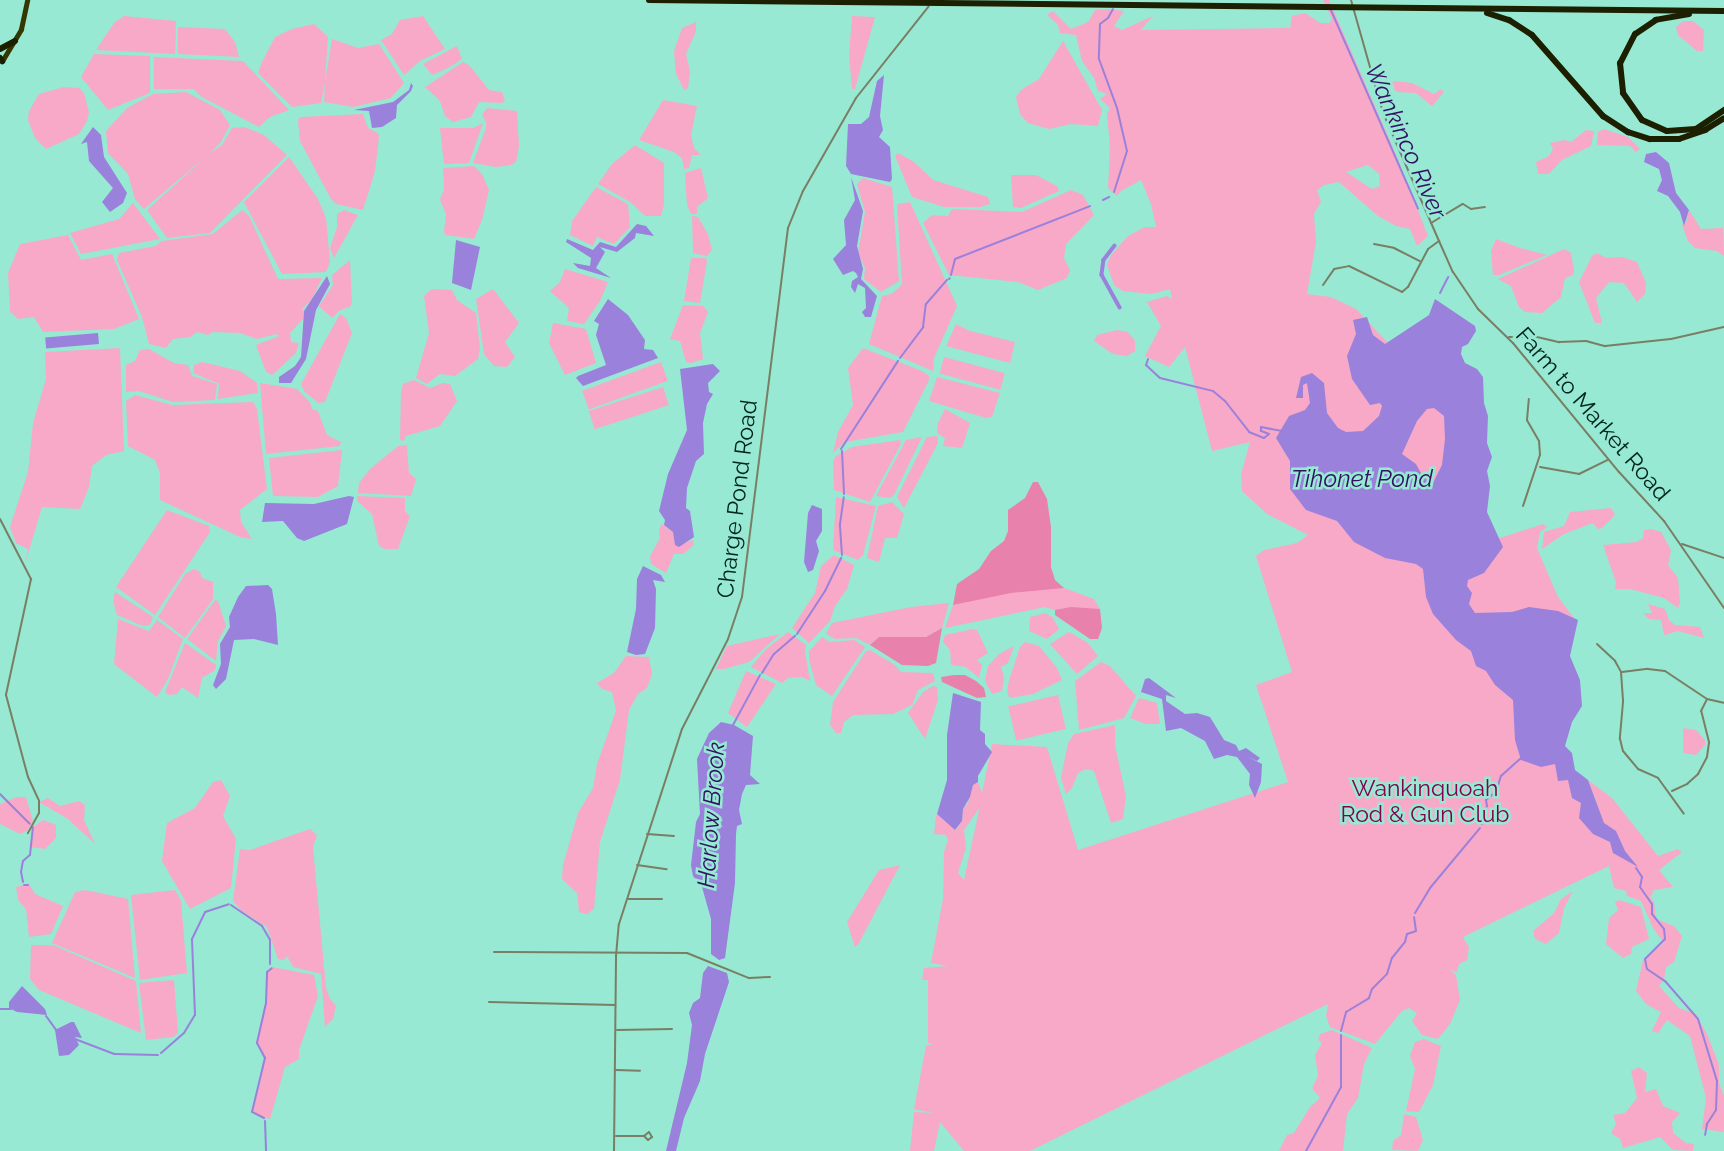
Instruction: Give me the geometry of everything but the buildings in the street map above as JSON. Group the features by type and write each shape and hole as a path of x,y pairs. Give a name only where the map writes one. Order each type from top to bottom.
{"highway":[{"path":"649,0 1724,11"},
{"path":"1468,9 1500,16 1525,29 1599,112 1628,132 1656,139 1679,139 1705,130 1724,118"},
{"path":"1724,11 1670,16 1647,24 1628,44 1619,73 1621,88 1630,108 1656,128 1676,132 1696,130 1724,110"},
{"path":"0,49 15,41"}],"main road":[{"path":"1,61 15,41 27,0"}],"street":[{"name":"Charge Pond Road","path":"614,1151 616,953 626,898 685,722 728,639 740,605 782,259 790,221 856,98 934,0"},
{"name":"Farm to Market Road","path":"1351,1 1383,113 1453,272 1478,309 1507,337 1681,544 1724,608"},
{"path":"1431,223 1463,204 1471,209 1485,207"},
{"path":"1323,285 1332,271 1347,265 1402,292 1408,288 1431,246 1439,241"},
{"path":"1374,244 1394,248 1421,261"},
{"path":"1507,337 1537,337 1559,342 1586,341 1605,346 1671,339 1724,327"},
{"path":"1523,506 1526,491 1538,467 1539,441 1528,420 1530,399"},
{"path":"1538,467 1579,474 1608,460"},
{"path":"0,519 31,579 6,692 10,718 28,777 39,801 38,813 28,833"},
{"path":"1681,544 1724,558"},
{"path":"1597,643 1615,661 1621,672 1623,702 1620,738 1623,751 1638,769 1658,778 1684,814"},
{"path":"1621,672 1648,669 1665,671 1707,699 1724,703"},
{"path":"1670,792 1687,785 1698,774 1707,757 1709,743 1702,711 1707,699"},
{"path":"648,834 674,836"},
{"path":"637,865 667,869"},
{"path":"626,898 662,899"},
{"path":"494,952 687,953 749,978 771,977"},
{"path":"489,1002 616,1005"},
{"path":"615,1030 672,1029"},
{"path":"615,1070 640,1071"},
{"path":"614,1136 644,1136"}],"green space":[{"name":"Wankinquoah Rod & Gun Club","path":"1323,0 1329,0 1428,236 1417,246 1410,229 1396,226 1378,216 1339,182 1324,185 1317,190 1321,202 1314,214 1316,242 1307,294 1331,297 1356,309 1391,346 1481,394 1485,516 1494,540 1543,524 1547,527 1540,532 1537,548 1558,597 1574,618 1565,625 1546,732 1598,807 1588,780 1612,798 1658,856 1678,849 1682,852 1659,870 1673,887 1654,890 1650,897 1654,902 1656,919 1674,926 1682,936 1674,962 1666,967 1664,980 1659,986 1679,1008 1696,1014 1708,1036 1719,1065 1719,1083 1724,1096 1724,1132 1702,1129 1706,1098 1690,1036 1667,1020 1658,1033 1652,1031 1661,1012 1646,1004 1636,991 1643,960 1664,943 1653,928 1641,901 1627,896 1626,891 1614,888 1609,866 1463,937 1469,947 1467,960 1459,964 1457,972 1450,970 1456,975 1460,1000 1450,1024 1438,1039 1422,1035 1412,1021 1417,1013 1409,1008 1402,1011 1375,1044 1330,1027 1326,1016 1328,1004 1030,1151 964,1151 940,1122 934,1151 910,1151 914,1112 933,1113 914,1109 926,1046 933,1044 928,1043 928,980 922,980 924,968 948,966 931,963 943,899 944,852 948,840 946,835 934,834 936,816 937,814 956,830 962,821 963,809 968,803 973,785 978,782 982,793 992,744 1047,747 1078,850 1288,782 1256,685 1292,672 1256,556 1264,550 1297,543 1308,535 1267,514 1242,491 1241,474 1250,442 1212,451 1185,347 1169,367 1145,356 1161,326 1147,302 1167,296 1172,299 1170,289 1151,294 1123,291 1114,285 1107,265 1111,255 1128,236 1145,227 1156,227 1151,204 1141,180 1117,196 1108,188 1110,147 1107,114 1110,108 1100,99 1107,94 1098,91 1094,78 1082,61 1076,35 1060,33 1058,25 1047,15 1053,11 1071,29 1088,22 1095,10 1124,11 1114,26 1122,30 1153,16 1141,30 1290,28 1292,16 1305,13 1320,23 1329,23 1332,19","holes":["1368,165 1379,174 1380,186 1372,189 1346,172","979,810 964,880 958,873 966,848 964,830"]},
{"path":"124,16 176,21 175,54 96,50 114,23"},
{"path":"423,16 445,49 420,61 404,75 381,40 392,34 400,20"},
{"path":"852,16 875,17 855,89 852,89 849,55"},
{"path":"1683,21 1693,21 1704,30 1703,51 1697,51 1678,35 1676,27"},
{"path":"696,22 696,31 686,54 690,71 688,88 684,90 676,74 674,51 682,28"},
{"path":"314,24 328,37 325,81 332,39 358,48 379,44 404,83 391,98 353,107 324,102 325,82 321,103 292,107 258,73 275,37 292,29"},
{"path":"178,27 225,29 235,42 239,57 178,54"},
{"path":"1063,41 1102,110 1098,126 1071,124 1049,129 1028,123 1020,114 1016,97 1021,90 1039,79"},
{"path":"457,46 462,59 448,68 432,75 423,64"},
{"path":"94,54 150,56 150,93 108,110 81,77"},
{"path":"154,57 243,61 289,110 270,117 259,127 200,96 194,89 154,89"},
{"path":"463,62 469,65 489,90 502,92 505,100 502,103 479,102 471,117 453,122 445,116 440,101 425,87"},
{"path":"1391,83 1412,83 1434,94 1441,89 1444,92 1432,106 1416,93 1396,92"},
{"path":"64,87 79,88 84,93 89,112 87,121 79,134 46,149 35,138 28,120 29,111 39,94"},
{"path":"186,92 220,110 230,125 221,142 210,153 222,145 232,128 244,127 264,135 287,155 210,233 167,238 147,210 209,154 144,209 135,199 128,174 108,153 106,131 127,108 153,94"},
{"path":"663,100 697,106 691,135 694,148 701,155 692,155 689,168 684,169 682,158 674,152 639,140"},
{"path":"487,108 517,111 519,146 516,162 511,165 496,167 473,163 486,128 482,115"},
{"path":"363,114 368,128 378,133 379,137 375,171 363,210 336,204 331,199 300,141 298,120 300,117"},
{"path":"483,123 469,163 444,164 440,128 473,128"},
{"path":"1604,129 1628,137 1640,149 1636,152 1630,146 1597,145 1598,132"},
{"path":"1586,130 1594,131 1591,146 1562,160 1549,174 1538,174 1536,162 1549,156 1553,149 1550,143 1565,140 1571,142"},
{"path":"635,145 664,163 664,205 661,216 645,216 630,202 598,184 612,164"},
{"path":"898,153 914,162 933,180 988,197 990,204 980,207 944,207 912,197 895,156"},
{"path":"289,157 318,199 326,218 330,262 326,272 282,274 244,202"},
{"path":"474,166 482,174 489,190 482,220 474,239 446,235 446,214 440,200 444,189 443,168"},
{"path":"701,168 708,198 697,207 697,214 691,214 687,205 685,173"},
{"path":"1011,175 1036,175 1057,186 1059,191 1021,208 1013,207"},
{"path":"863,178 892,187 899,281 881,292 864,279 865,268 858,253 865,212 857,184"},
{"path":"596,187 628,204 630,227 614,244 597,237 593,246 570,235 572,221"},
{"path":"1071,190 1083,195 1094,215 1066,244 1064,258 1070,270 1067,278 1038,290 1018,282 949,275 923,223 932,215 948,216 952,209 1022,212"},
{"path":"910,202 957,306 934,358 933,371 869,344 882,296 891,294 902,285 897,204"},
{"path":"133,203 160,239 81,254 70,233 119,219"},
{"path":"242,210 249,216 278,279 322,278 312,299 302,309 303,319 290,333 291,342 299,343 296,353 272,375 266,372 256,345 279,336 277,334 257,339 240,333 213,332 208,335 197,332 190,337 173,339 166,348 149,344 142,317 117,260 119,253 155,246 162,241 213,234"},
{"path":"344,210 358,215 334,258 330,248 337,227 337,214"},
{"path":"1689,210 1701,229 1723,228 1724,256 1717,251 1695,248 1688,241 1682,225 1686,223"},
{"path":"692,216 698,217 708,234 712,250 707,256 693,253"},
{"path":"68,235 81,260 112,254 139,319 114,329 43,332 34,317 18,319 10,312 8,273 20,244"},
{"path":"1496,239 1547,255 1493,275 1491,251"},
{"path":"1564,249 1571,253 1574,270 1573,275 1565,278 1561,297 1542,313 1525,312 1519,307 1511,286 1498,279"},
{"path":"1597,253 1606,258 1622,257 1637,262 1646,283 1645,294 1637,302 1624,283 1609,282 1596,298 1602,323 1595,323 1579,282 1592,256"},
{"path":"691,258 706,258 707,261 700,303 684,301"},
{"path":"350,260 352,303 332,318 319,306 333,285 332,275"},
{"path":"565,269 608,282 600,301 584,324 567,321 569,308 550,291 560,282"},
{"path":"432,289 452,290 457,300 476,313 480,348 478,359 455,376 440,374 427,384 416,378 429,333 424,296"},
{"path":"493,289 519,323 505,342 515,357 507,367 494,366 484,354 476,299"},
{"path":"683,305 703,306 708,312 700,333 703,359 692,363 686,362 680,341 670,339"},
{"path":"340,314 346,318 352,333 325,402 318,403 304,391 301,384"},
{"path":"553,323 586,329 596,363 565,375 549,343"},
{"path":"956,324 970,331 1015,342 1010,363 946,346"},
{"path":"1117,330 1128,332 1135,341 1135,351 1127,356 1113,354 1094,341 1097,335"},
{"path":"120,348 124,451 106,455 92,466 89,487 80,509 42,507 25,564 28,549 16,543 10,527 28,472 33,423 46,379 45,352"},
{"path":"863,348 922,371 929,376 929,380 903,432 845,442 833,453 838,432 853,405 848,368"},
{"path":"149,349 174,363 188,365 192,376 217,384 215,400 173,402 139,391 126,392 126,365 135,361 140,350"},
{"path":"944,357 1005,373 1000,390 940,373"},
{"path":"202,362 240,371 257,383 258,393 218,399 219,384 193,373 194,365"},
{"path":"661,362 668,381 589,410 582,391"},
{"path":"937,377 1000,393 992,417 986,418 929,401"},
{"path":"414,380 430,388 443,383 450,384 457,401 440,426 406,436 404,441 400,440 401,390 403,384"},
{"path":"260,383 297,389 310,402 312,409 318,411 327,435 341,442 340,446 266,454"},
{"path":"663,387 669,405 595,429 589,411"},
{"path":"135,395 172,405 253,402 257,409 267,489 240,510 241,522 252,539 240,537 160,500 160,473 155,460 128,446 126,401"},
{"path":"945,409 970,423 962,448 943,446 945,438 937,433 938,423"},
{"path":"937,436 938,443 904,508 897,497 927,437"},
{"path":"922,437 894,495 890,498 876,496 906,440"},
{"path":"900,440 901,444 870,502 834,490 833,461 836,456 852,447"},
{"path":"407,445 409,473 416,479 411,496 358,493 359,483 370,469 398,446"},
{"path":"342,450 338,486 318,497 273,496 269,458"},
{"path":"357,496 405,498 405,511 410,516 398,549 379,546 372,514 357,501"},
{"path":"836,497 876,506 863,555 858,560 833,550"},
{"path":"892,502 904,514 897,538 885,538 879,562 867,558 878,506"},
{"path":"1611,508 1615,515 1602,528 1598,529 1593,523 1564,534 1542,549 1544,532 1564,526 1570,512"},
{"path":"167,510 209,526 210,532 155,615 116,587"},
{"path":"662,524 673,532 676,546 693,540 694,545 683,554 674,554 666,573 651,564 650,556 660,538 659,529"},
{"path":"1644,530 1661,532 1671,550 1668,565 1678,578 1678,608 1664,598 1630,589 1615,589 1616,582 1603,545 1637,542 1643,538"},
{"path":"834,555 854,565 847,589 835,606 830,621 809,643 792,628 815,593 821,566"},
{"path":"194,569 200,572 202,578 213,582 213,599 185,638 158,617 185,574"},
{"path":"1051,587 1064,588 1094,599 1100,609 1055,610 1045,607 945,628 953,605 968,599"},
{"path":"115,592 153,617 150,625 143,626 117,615 113,601"},
{"path":"215,600 218,601 226,626 218,641 216,661 187,639"},
{"path":"949,603 942,628 926,637 879,637 870,645 856,638 835,639 826,634 832,623 911,607"},
{"path":"1648,604 1665,609 1669,620 1675,625 1700,627 1704,638 1678,631 1664,635 1661,620 1649,619 1643,613 1652,613"},
{"path":"1046,613 1053,618 1059,629 1047,639 1029,631 1030,617"},
{"path":"118,619 149,631 157,620 183,639 168,679 157,697 114,664"},
{"path":"977,630 988,653 977,660 982,665 979,678 966,667 951,665 950,650 943,642 945,635"},
{"path":"788,632 806,645 810,681 802,677 788,678 782,683 751,667 765,650"},
{"path":"1069,632 1088,643 1098,656 1077,674 1050,644"},
{"path":"780,634 749,662 716,669 727,646"},
{"path":"822,637 829,642 854,640 865,647 832,696 816,685 809,659 809,651"},
{"path":"1025,642 1039,646 1057,668 1062,680 1033,694 1010,698 1007,692 1009,680 1020,647"},
{"path":"185,643 216,665 215,670 202,678 198,698 182,687 177,694 169,695 165,692"},
{"path":"1014,646 1008,663 1001,667 1004,677 1002,691 992,694 985,681 988,666 999,654"},
{"path":"870,650 895,665 901,672 933,673 935,681 918,690 912,705 893,714 853,715 844,722 841,733 836,733 830,725 833,702 866,651"},
{"path":"626,656 649,657 652,674 647,688 638,694 629,710 620,780 600,842 594,909 587,914 579,912 577,893 562,879 563,865 578,813 593,788 597,764 616,711 612,692 602,689 597,683 614,673"},
{"path":"1101,662 1110,666 1136,696 1124,718 1079,730 1075,681"},
{"path":"746,671 776,684 747,727 728,713"},
{"path":"933,686 937,687 938,700 925,739 908,713 923,692"},
{"path":"1058,695 1066,729 1016,741 1008,706"},
{"path":"1139,698 1157,703 1160,724 1146,724 1130,718"},
{"path":"1115,725 1115,745 1126,796 1123,819 1111,823 1094,771 1086,769 1078,773 1072,788 1066,794 1061,778 1068,743 1074,734"},
{"path":"1683,728 1696,730 1705,740 1705,745 1696,755 1683,753"},
{"path":"221,780 230,796 223,816 236,839 231,888 190,909 162,861 167,823 195,808 213,782"},
{"path":"17,797 26,797 33,821 27,831 20,834 0,824 0,804"},
{"path":"48,798 60,806 79,801 85,805 84,820 95,844 68,819 39,802"},
{"path":"43,820 56,825 56,838 45,849 30,847 33,827"},
{"path":"310,829 317,835 313,847 326,988 336,1006 333,1019 325,1027 321,974 293,967 287,956 284,960 278,959 267,927 242,911 233,901 240,849 250,850"},
{"path":"900,865 855,947 847,922 879,870"},
{"path":"29,884 35,894 63,906 51,934 29,937 26,909 18,900 16,887"},
{"path":"85,890 128,899 135,978 52,943 75,892"},
{"path":"175,890 181,901 187,973 140,980 131,895"},
{"path":"1573,891 1564,908 1559,933 1546,944 1535,939 1533,931 1554,913 1561,899"},
{"path":"1619,900 1641,907 1649,939 1632,947 1631,954 1623,958 1606,944 1609,918 1618,910 1615,902"},
{"path":"31,945 53,945 136,981 141,1033 39,990 30,979"},
{"path":"272,967 314,975 318,996 299,1050 299,1059 285,1067 270,1119 252,1113 264,1058 256,1042 266,1000 267,972"},
{"path":"174,980 178,1033 173,1037 146,1040 139,983"},
{"path":"1332,1030 1372,1048 1364,1064 1358,1098 1347,1114 1343,1151 1279,1151 1287,1135 1294,1133 1310,1107 1320,1098 1312,1088 1318,1076 1315,1055 1322,1043 1318,1040 1320,1034"},
{"path":"1424,1039 1441,1046 1433,1085 1419,1112 1406,1111 1415,1069 1410,1056 1415,1042"},
{"path":"1639,1067 1647,1073 1645,1092 1656,1089 1663,1106 1680,1113 1672,1122 1673,1133 1686,1143 1694,1144 1693,1151 1673,1150 1660,1137 1623,1148 1620,1139 1611,1133 1616,1124 1613,1115 1625,1113 1637,1098 1631,1071"},
{"path":"1404,1114 1416,1117 1423,1140 1418,1151 1392,1150 1393,1141 1401,1135"}],"shaded area":[{"path":"1033,482 1038,482 1047,499 1051,527 1051,567 1055,580 1064,588 1011,593 953,605 957,584 979,569 991,551 1004,541 1008,531 1008,510 1025,498"},
{"path":"1071,607 1100,609 1102,628 1098,639 1090,639 1055,615 1055,610"},
{"path":"942,628 936,663 928,666 902,665 870,645 879,637 926,637"},
{"path":"965,675 976,681 984,688 986,697 977,698 942,682 941,677"}],"water":[{"path":"884,75 880,116 883,130 879,137 890,147 890,182 851,174 846,166 848,124 861,124 869,117 877,81"},
{"path":"411,83 411,91 397,105 396,118 382,127 372,128 369,111 354,110 393,102 409,90"},
{"path":"93,127 101,135 104,157 127,193 123,203 110,212 102,202 113,188 89,161 87,142 81,144"},
{"path":"1656,152 1669,163 1676,193 1689,210 1684,226 1680,212 1668,196 1657,191 1662,180 1659,169 1644,162 1646,154"},
{"path":"851,177 863,211 857,246 863,269 861,279 877,296 871,317 865,317 862,312 866,308 865,288 858,284 855,293 851,287 852,281 858,277 856,273 853,271 843,275 833,259 846,245 844,220 855,200"},
{"path":"637,224 646,226 654,236 636,233 635,238 617,252 600,247 605,252 596,268 611,278 578,268 573,263 590,266 591,258 566,242 567,239 593,250 600,242 616,247"},
{"path":"456,240 480,247 471,290 452,283"},
{"path":"327,276 330,284 316,310 306,359 291,383 279,383 279,377 295,366 301,357 304,311"},
{"path":"608,299 628,315 645,340 644,349 653,350 658,358 583,386 576,378 578,376 606,365 596,335 599,324 594,321"},
{"name":"Tihonet Pond","path":"1435,299 1475,326 1476,331 1468,344 1462,347 1461,354 1465,363 1477,369 1483,377 1484,403 1488,416 1487,443 1492,457 1487,471 1490,486 1487,512 1503,547 1484,573 1468,580 1467,586 1472,593 1469,604 1475,613 1512,612 1529,607 1558,611 1578,620 1570,656 1580,680 1582,706 1572,722 1565,746 1572,753 1575,770 1588,780 1604,823 1616,831 1625,851 1638,867 1613,853 1610,842 1593,834 1579,818 1581,803 1572,798 1568,780 1558,781 1555,764 1541,767 1521,760 1515,740 1513,700 1495,685 1486,671 1476,666 1471,651 1456,640 1433,614 1426,597 1423,569 1416,564 1385,558 1354,542 1337,521 1306,510 1290,489 1290,461 1276,438 1289,416 1305,410 1310,403 1307,383 1303,385 1303,398 1296,398 1301,377 1312,373 1324,383 1327,413 1338,428 1346,432 1363,431 1379,416 1382,406 1380,403 1370,405 1352,379 1347,356 1356,334 1353,320 1367,317 1373,335 1385,344 1429,315","holes":["1434,408 1444,416 1442,465 1433,483 1423,477 1416,464 1402,454 1417,421 1427,409"]},
{"path":"98,333 99,344 46,349 45,338"},
{"path":"713,364 720,371 708,383 709,392 713,394 707,404 703,423 704,454 696,461 687,488 686,508 690,511 694,537 679,547 675,545 673,532 664,525 665,520 659,511 668,474 687,430 680,369"},
{"path":"354,497 347,524 304,541 297,538 283,521 262,522 265,503 314,504"},
{"path":"812,505 822,509 822,531 816,541 819,551 813,570 808,572 804,562 808,513"},
{"path":"643,566 661,575 665,582 653,580 656,589 655,628 645,654 636,655 627,652 636,609 637,579"},
{"path":"268,585 272,589 278,645 254,639 234,640 226,679 216,689 213,685 221,664 220,644 230,627 229,617 238,597 246,586"},
{"path":"1149,678 1176,698 1166,695 1166,701 1185,714 1197,713 1210,717 1224,740 1236,745 1239,751 1246,748 1260,758 1257,761 1246,756 1262,764 1261,782 1255,798 1249,785 1250,774 1237,757 1227,755 1214,759 1205,741 1181,728 1166,731 1162,699 1141,692 1145,679"},
{"path":"953,693 981,702 980,730 985,734 985,744 992,752 978,776 978,782 973,785 963,809 962,821 955,830 937,814 947,780 947,735"},
{"path":"721,722 734,725 753,736 750,775 760,784 746,785 742,794 739,810 742,824 737,826 735,883 725,958 719,960 711,954 711,919 702,887 693,876 691,865 696,822 700,814 697,759 709,733"},
{"path":"708,966 727,973 729,982 705,1054 700,1081 684,1118 676,1151 666,1151 687,1063 692,1025 689,1013 693,1003 700,998 703,973"},
{"path":"22,986 45,1009 47,1015 17,1012 9,1008 9,1002"},
{"path":"74,1022 82,1038 75,1037 79,1045 69,1055 59,1056 55,1030"}],"waterway":[{"name":"Wankinco River","path":"1330,8 1418,208"},
{"name":"Harlow Brook","path":"1113,9 1108,18 1100,24 1099,59 1117,108 1127,151 1114,192"},
{"name":"Harlow Brook","path":"1103,200 1109,197"},
{"name":"Harlow Brook","path":"951,275 955,259 1090,206"},
{"path":"1115,246 1104,260 1102,275 1120,307"},
{"name":"Wankinco River","path":"1440,293 1448,277"},
{"name":"Harlow Brook","path":"900,358 923,327 926,304 947,280"},
{"path":"1148,359 1146,365 1160,378 1213,391 1225,401 1249,432 1264,438 1269,434 1261,431 1261,427 1281,431"},
{"name":"Harlow Brook","path":"841,449 898,361"},
{"name":"Harlow Brook","path":"842,451 844,494"},
{"name":"Harlow Brook","path":"842,555 840,524 844,497"},
{"name":"Harlow Brook","path":"797,634 825,591 841,558"},
{"name":"Harlow Brook","path":"762,673 774,654 795,636"},
{"name":"Harlow Brook","path":"733,725 760,675"},
{"path":"1482,824 1486,800 1496,792 1501,776 1521,758"},
{"path":"0,794 30,824"},
{"path":"23,882 21,872 23,861 30,855 33,827"},
{"path":"1415,913 1430,888 1480,828"},
{"name":"Wankinco River","path":"1636,868 1642,877 1640,887 1652,904 1652,914 1664,929 1665,939 1645,959 1647,969 1665,981 1698,1019 1717,1081 1716,1110 1707,1124 1705,1135"},
{"path":"161,1053 184,1033 195,1015 192,939 205,912 229,904"},
{"path":"231,905 262,926 270,940 270,964"},
{"path":"1341,1031 1346,1012 1369,998 1372,989 1387,974 1392,958 1405,942 1407,934 1416,931 1414,917"},
{"path":"264,1118 252,1112 265,1058 257,1043 266,1003 267,972 272,968"},
{"path":"0,1009 11,1009"},
{"path":"46,1016 57,1031"},
{"path":"1306,1151 1341,1087 1341,1035"},
{"path":"75,1039 114,1054 158,1055"},
{"path":"265,1121 266,1151"}]}
